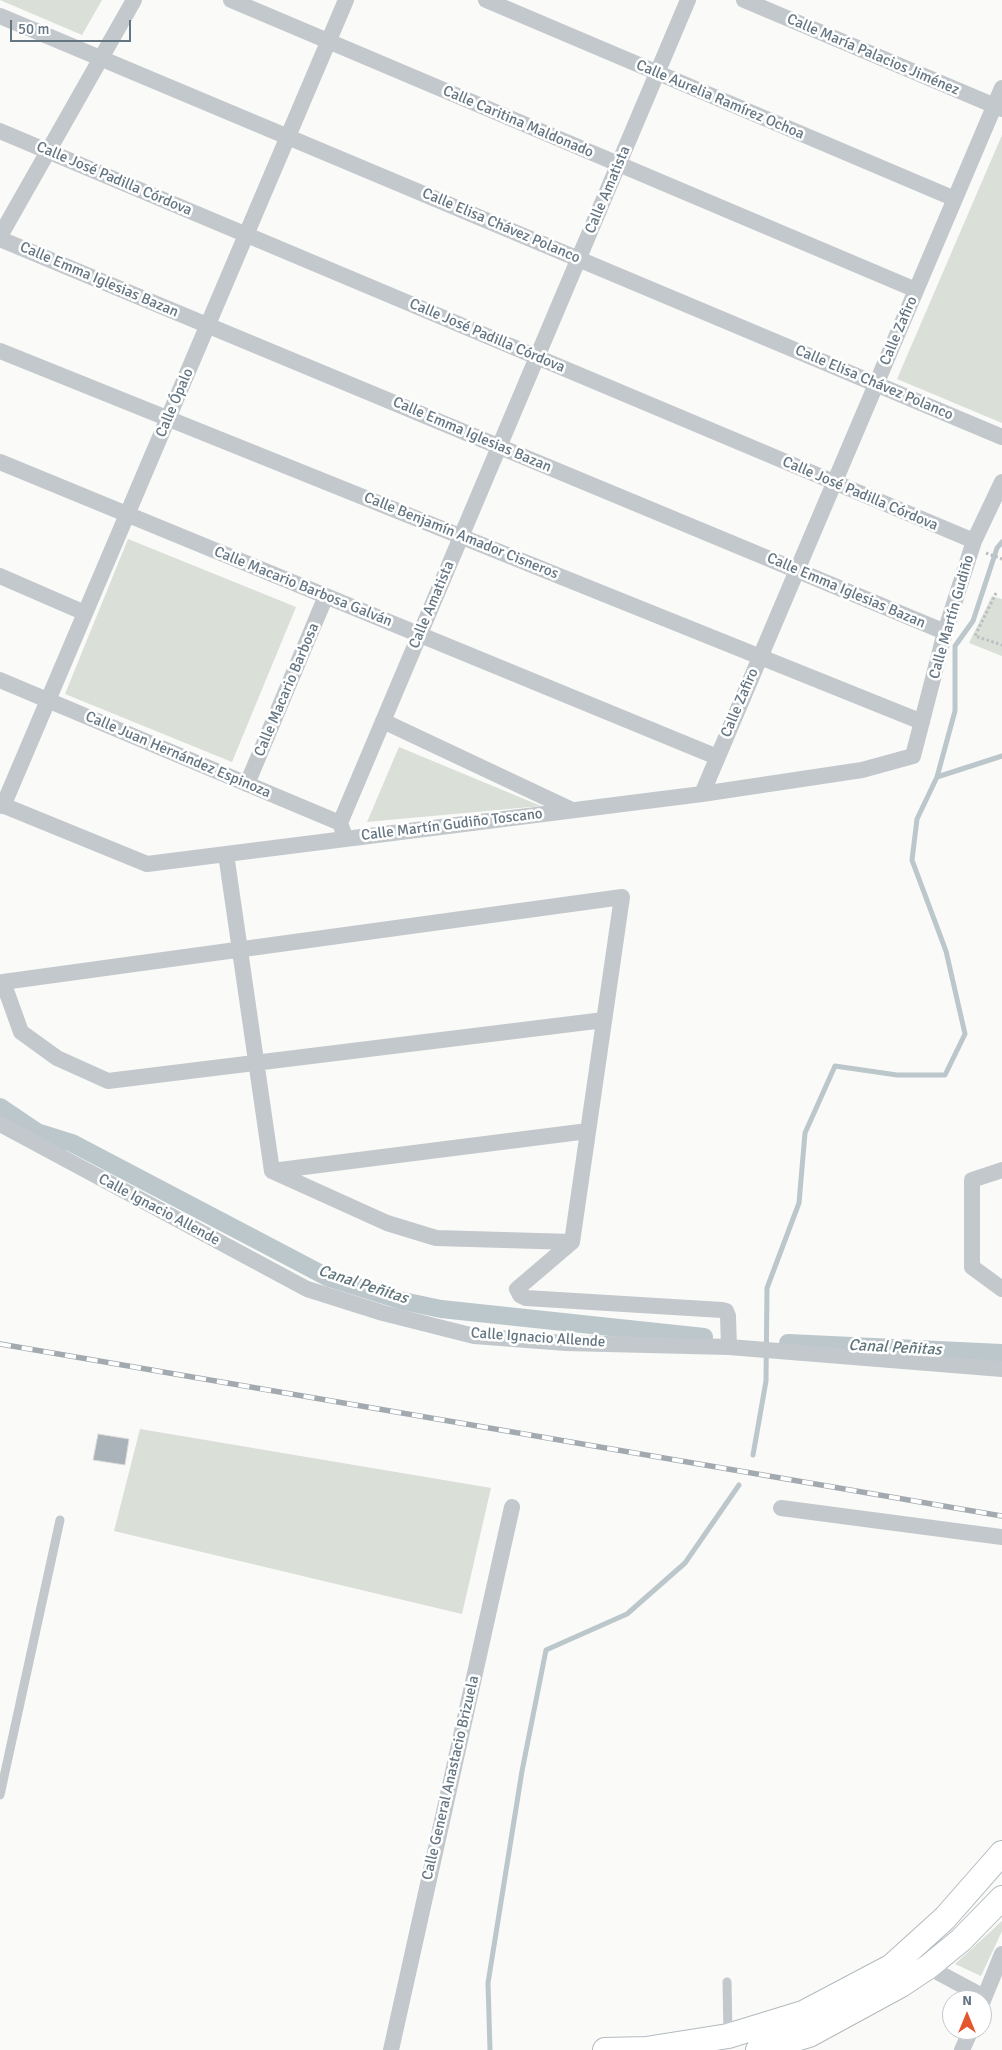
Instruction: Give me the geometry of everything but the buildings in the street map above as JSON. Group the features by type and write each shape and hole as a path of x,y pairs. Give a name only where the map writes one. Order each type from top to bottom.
{"main road":[{"path":"605,2050 727,2043 803,2013 892,1966 945,1918 1002,1853"},
{"path":"758,2050 809,2035 901,1985 928,1967 961,1940 1002,1898"}],"street":[{"path":"0,237 134,0"},
{"name":"Calle Caritina Maldonado","path":"231,0 916,290"},
{"name":"Calle Ópalo","path":"2,805 346,0"},
{"name":"Calle Aurelia Ramírez Ochoa","path":"486,0 955,199"},
{"name":"Calle Amatista","path":"340,823 688,0"},
{"name":"Calle María Palacios Jiménez","path":"744,0 998,108"},
{"name":"Calle Elisa Chávez Polanco","path":"0,16 1002,437"},
{"name":"Calle Zafiro","path":"702,794 955,199 998,108 1002,88"},
{"name":"Calle José Padilla Córdova","path":"0,131 834,483 979,547"},
{"name":"Calle Emma Iglesias Bazan","path":"0,237 945,632"},
{"name":"Calle Benjamín Amador Cisneros","path":"0,350 922,722"},
{"name":"Calle Macario Barbosa Galván","path":"0,462 718,757"},
{"name":"Calle Martín Gudiño","path":"913,756 945,632 979,547 1002,482"},
{"path":"0,576 85,613"},
{"name":"Calle Macario Barbosa","path":"247,784 326,596"},
{"name":"Calle Juan Hernández Espinoza","path":"0,680 340,823"},
{"path":"383,721 572,810"},
{"name":"Calle Martín Gudiño Toscano","path":"2,805 147,864 702,794 862,770 913,756"},
{"path":"340,823 345,839"},
{"path":"226,854 272,1171"},
{"path":"604,1020 108,1081 57,1058 21,1032 3,982 622,897 572,1242 517,1289 520,1295 526,1298 722,1310 728,1316 737,1348"},
{"name":"Calle Ignacio Allende","path":"0,1124 307,1289 383,1313 474,1336 566,1342 737,1348 1002,1369"},
{"path":"272,1171 588,1131"},
{"path":"1002,1170 972,1180 972,1267 1002,1289"},
{"path":"272,1171 387,1223 436,1238 572,1242"},
{"name":"Calle General Anastacio Brizuela","path":"390,2050 512,1507"},
{"path":"781,1508 1002,1537"},
{"path":"987,1990 1002,1954"},
{"path":"928,1967 966,1990"}],"lane":[{"path":"0,1795 60,1520"},
{"path":"727,2043 728,1982"}],"path":[{"path":"979,547 1002,560"},
{"path":"996,593 976,636 1002,645"}],"shaded area":[{"path":"0,0 102,0 82,35"},
{"path":"1002,135 1002,423 897,379"},
{"path":"128,539 296,607 232,762 65,694"},
{"path":"992,596 1002,599 1002,656 969,643"},
{"path":"399,747 541,806 367,822"},
{"path":"140,1429 491,1488 462,1614 114,1531"},
{"path":"1002,1921 1002,1931 981,1976 955,1964"}],"waterway":[{"path":"753,1455 766,1381 767,1288 799,1203 805,1133 835,1066 897,1075 945,1075 965,1034 946,951 912,860 917,819 937,777 955,711 955,646 973,621 997,548 1002,542"},
{"path":"937,777 1002,756"},
{"name":"Canal Peñitas","path":"0,1107 37,1132 72,1143 329,1278 403,1301 441,1309 704,1337"},
{"name":"Canal Peñitas","path":"788,1343 1002,1353"},
{"path":"490,2050 488,1983 522,1771 546,1650 627,1614 685,1563 739,1485"}],"railway":[{"path":"0,1344 1002,1516"}]}
